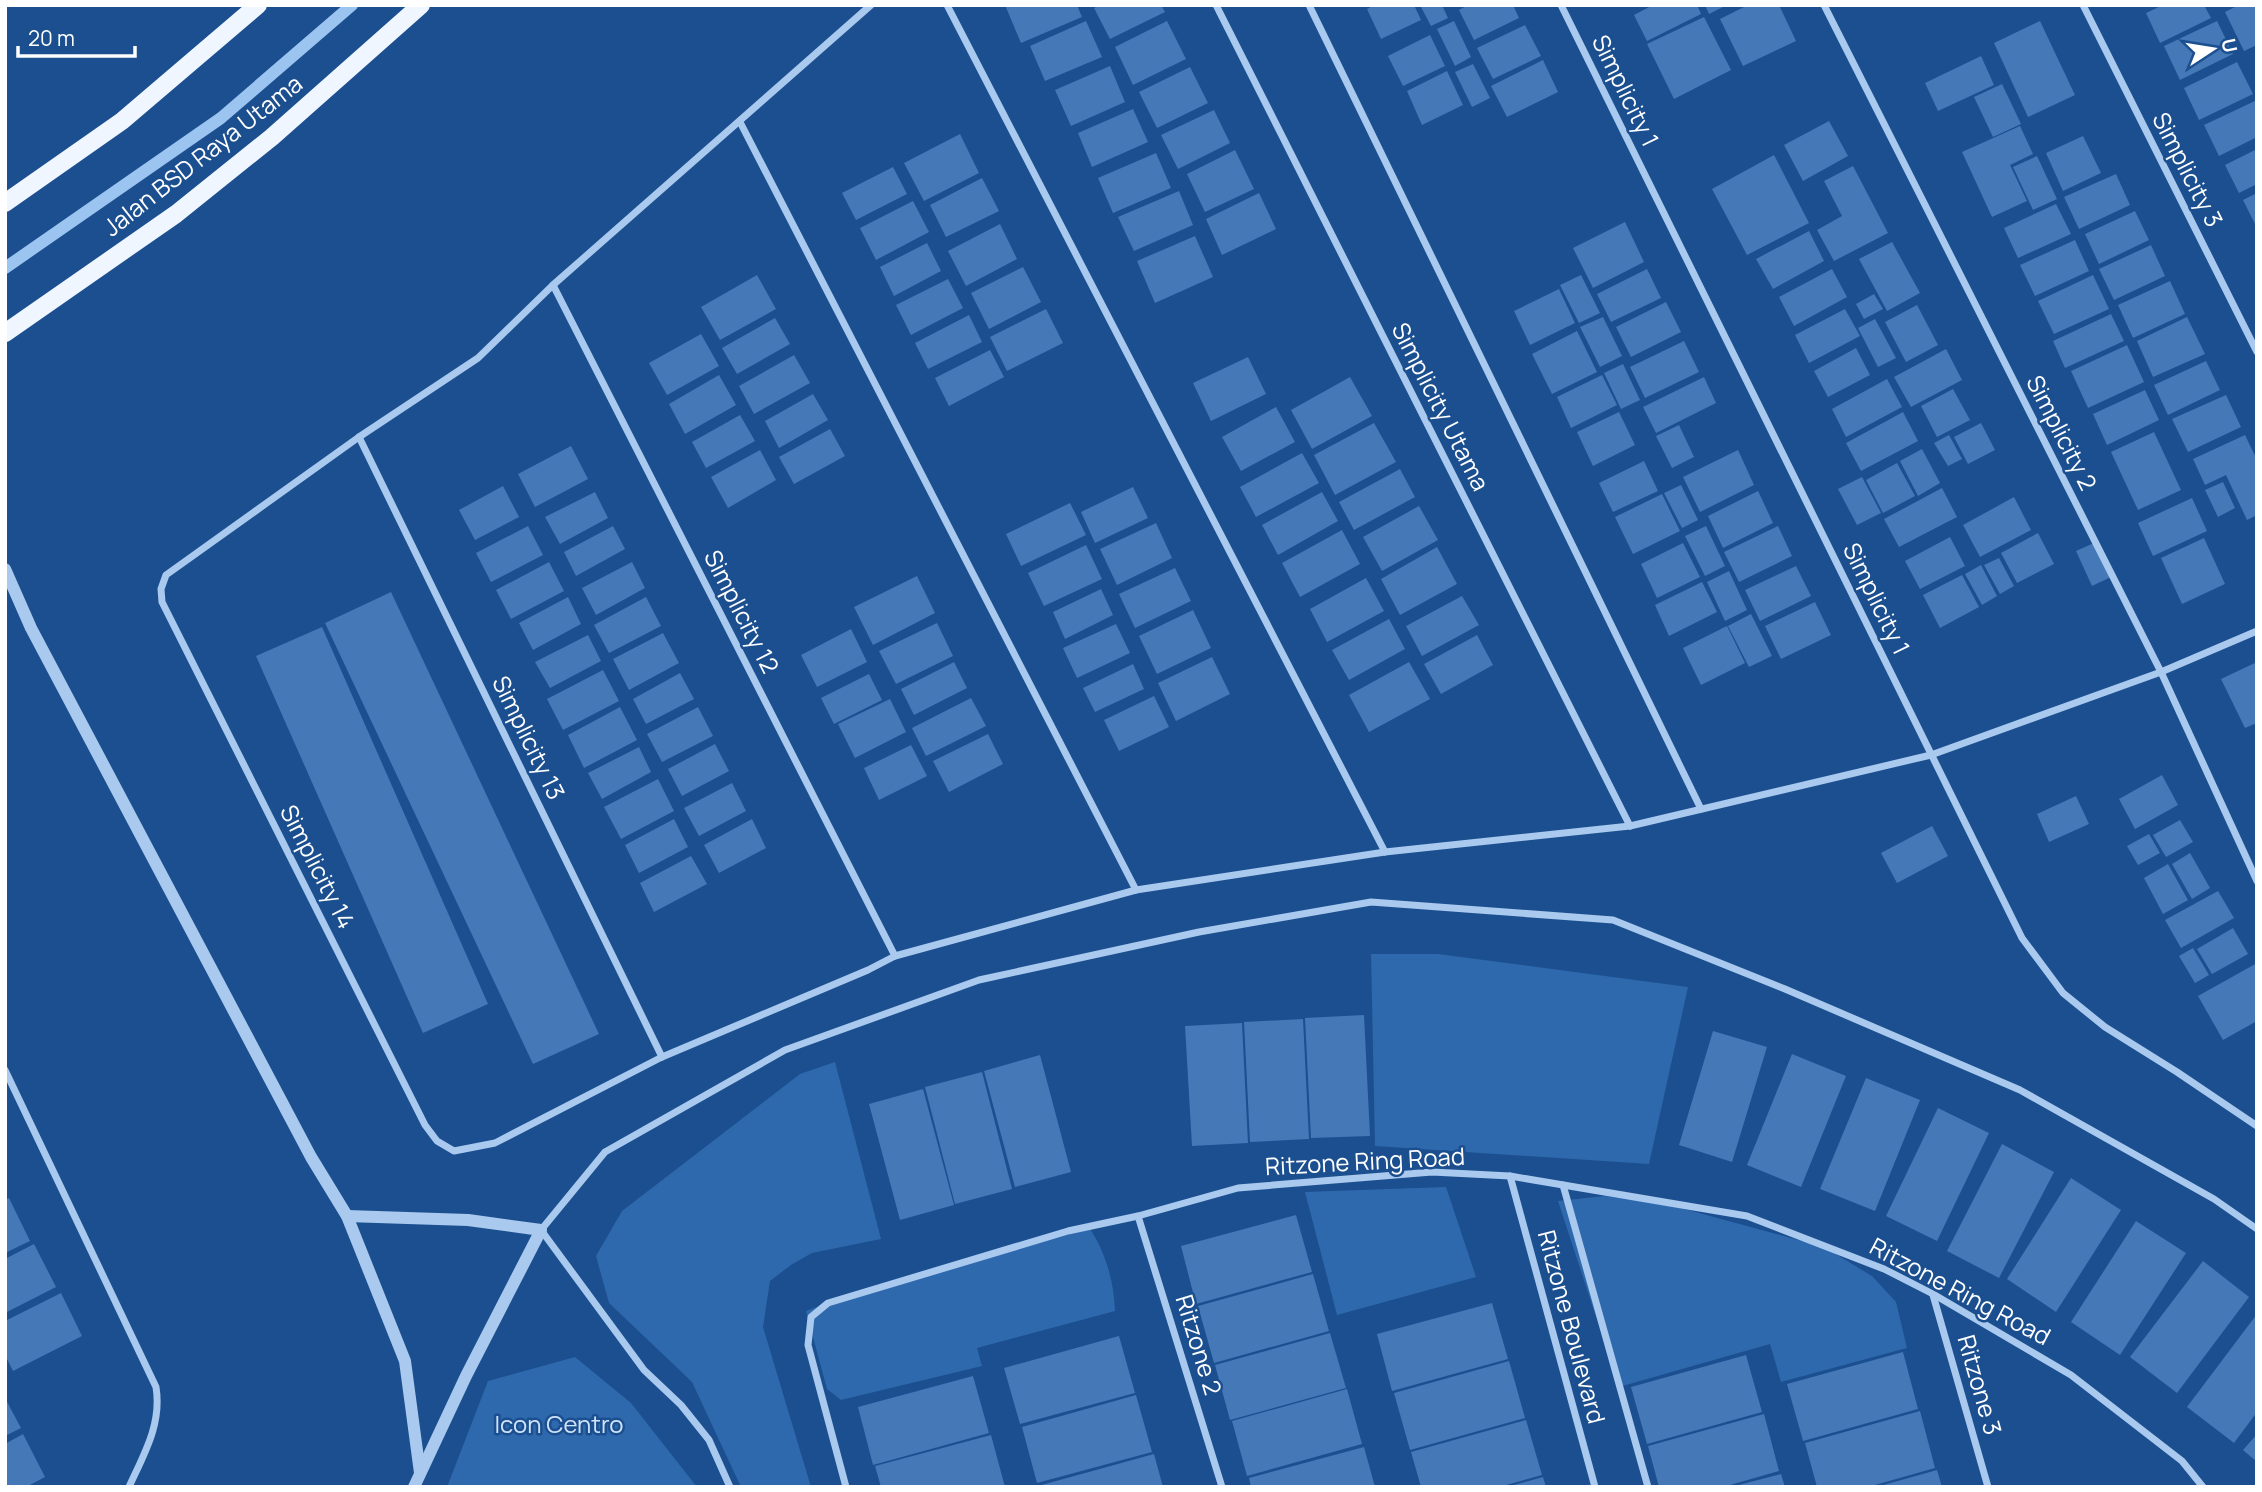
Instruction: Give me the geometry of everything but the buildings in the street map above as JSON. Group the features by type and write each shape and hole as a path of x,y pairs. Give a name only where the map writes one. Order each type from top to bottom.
{"main road":[{"path":"5,203 122,121 258,5"},
{"name":"Jalan BSD Raya Utama","path":"5,333 186,205 272,137 421,5"}],"street":[{"path":"359,437 478,358 553,285 871,5"},
{"path":"947,5 1385,852"},
{"name":"Simplicity Utama","path":"1216,5 1630,826"},
{"path":"1309,5 1700,809"},
{"name":"Simplicity 1","path":"1561,5 2022,937 2063,993 2105,1027 2257,1126"},
{"name":"Simplicity 2","path":"1824,5 2161,672 2257,881"},
{"name":"Simplicity 3","path":"2083,5 2257,352"},
{"path":"740,122 1136,890"},
{"name":"Simplicity 12","path":"553,285 895,956"},
{"name":"Simplicity 14","path":"359,437 166,575 161,589 162,602 425,1125 437,1142 454,1151 495,1143 662,1057"},
{"name":"Simplicity 13","path":"359,437 662,1057"},
{"path":"5,569 31,628 70,702 311,1157 347,1216 405,1361 420,1473"},
{"path":"662,1057 869,970 895,956 1136,890 1385,852 1630,826 1931,755 2161,672 2257,631"},
{"path":"414,1487 466,1377 541,1230 605,1152 785,1050 979,980 1199,932 1371,902 1614,920 1785,989 2020,1090 2214,1199 2257,1229"},
{"path":"5,1070 156,1388 159,1403 157,1420 129,1487"},
{"name":"Ritzone Ring Road","path":"846,1487 808,1345 811,1317 828,1303 1068,1231 1138,1216 1238,1188 1432,1172 1510,1177 1747,1216 1884,1269 1933,1294 2071,1375 2182,1461 2203,1487"},
{"name":"Ritzone Boulevard","path":"1510,1177 1595,1487"},
{"name":"Ritzone Boulevard","path":"1563,1185 1648,1487"},
{"path":"347,1216 468,1220 541,1230 644,1370 681,1405 709,1440 730,1487"},
{"name":"Ritzone 2","path":"1138,1216 1222,1487"},
{"name":"Ritzone 3","path":"1933,1294 1988,1487"}],"green space":[{"path":"1371,954 1438,954 1688,987 1649,1164 1375,1146"},
{"path":"835,1062 881,1239 812,1253 770,1281 763,1327 811,1487 741,1487 692,1382 609,1303 596,1256 622,1211 800,1074"},
{"path":"1446,1187 1476,1277 1337,1315 1305,1192"},
{"path":"1605,1196 1666,1204 1824,1247 1872,1276 1896,1302 1907,1348 1781,1382 1770,1344 1619,1387 1558,1201"},
{"path":"1090,1229 1108,1268 1115,1311 977,1348 982,1366 841,1400 827,1389 806,1311 911,1276"},
{"name":"Icon Centro","path":"575,1357 631,1403 697,1487 447,1487 488,1381"}],"waterway":[{"path":"5,268 221,118 352,5"}]}
